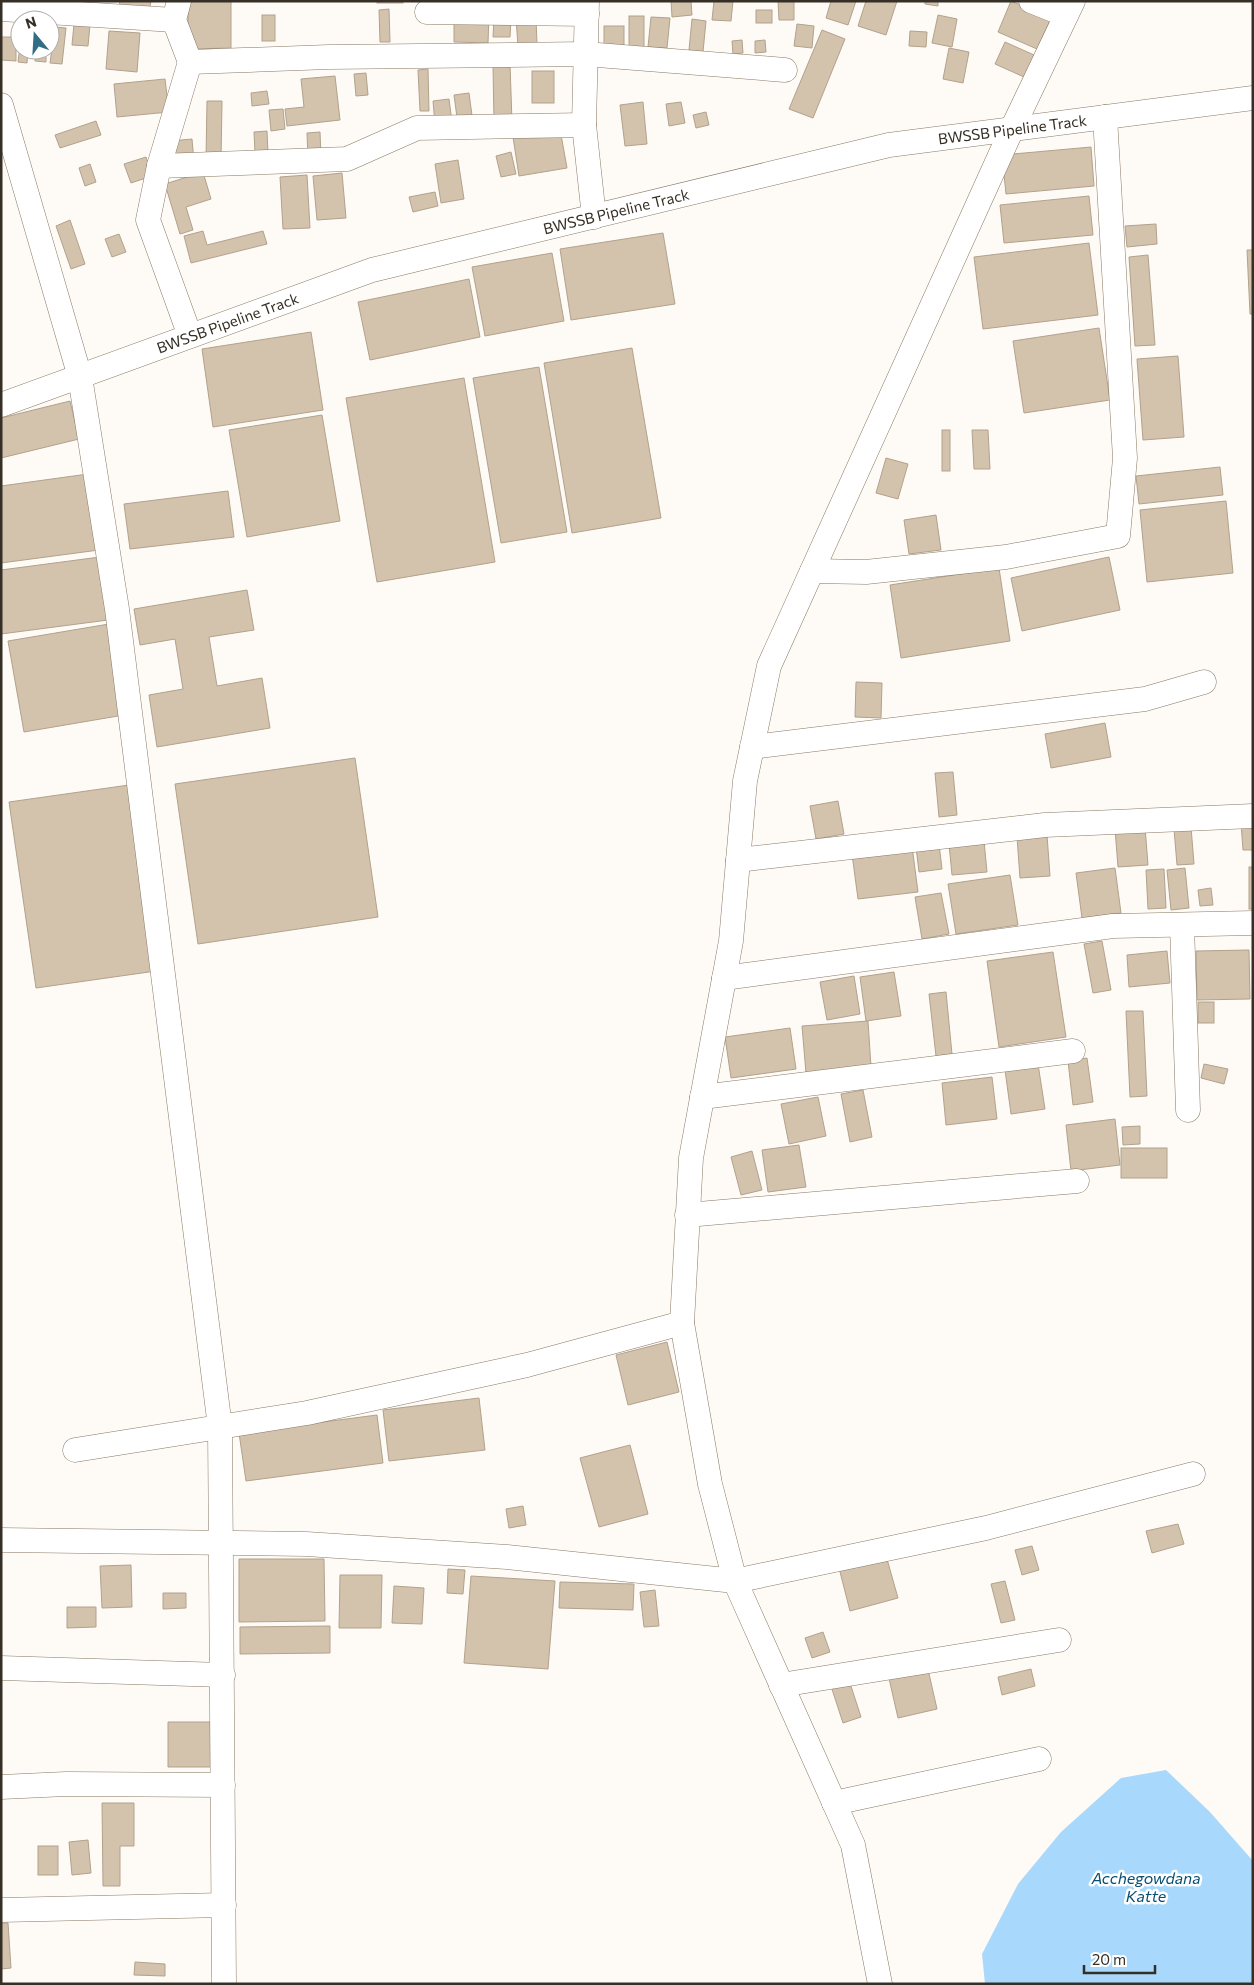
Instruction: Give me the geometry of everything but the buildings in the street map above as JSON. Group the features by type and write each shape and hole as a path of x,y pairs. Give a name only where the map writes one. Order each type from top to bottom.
{"street":[{"path":"880,1984 853,1845 735,1581 710,1484 682,1323 691,1158 731,940 745,781 769,666 1012,129 1070,8 1031,1"},
{"path":"427,12 587,8 584,125 594,216"},
{"path":"1,9 176,11 190,62 159,166 148,220 190,336"},
{"path":"190,62 329,57 585,54 785,70"},
{"name":"BWSSB Pipeline Track","path":"1,405 372,270 889,145 1253,98"},
{"path":"1,105 80,377 117,610 220,1427 224,1984"},
{"path":"812,571 866,572 1006,557 1118,536 1125,458 1105,117"},
{"path":"159,166 347,159 417,128 584,125"},
{"path":"752,746 1144,699 1204,682"},
{"path":"738,860 1045,825 1253,816"},
{"path":"724,978 1113,926 1253,923"},
{"path":"1182,925 1188,1110"},
{"path":"702,1097 1073,1051"},
{"path":"688,1216 1077,1181"},
{"path":"75,1450 307,1414 526,1365 682,1323"},
{"path":"1,1540 306,1544 507,1557 735,1581 986,1528 1193,1474"},
{"path":"781,1685 1059,1640"},
{"path":"1,1668 223,1675"},
{"path":"834,1803 1039,1759"},
{"path":"1,1787 66,1784 223,1785"},
{"path":"1,1910 224,1905"}],"water":[{"name":"Acchegowdana Katte","path":"1166,1770 1210,1812 1253,1861 1253,1984 985,1984 982,1954 1018,1884 1061,1832 1121,1778"}]}
